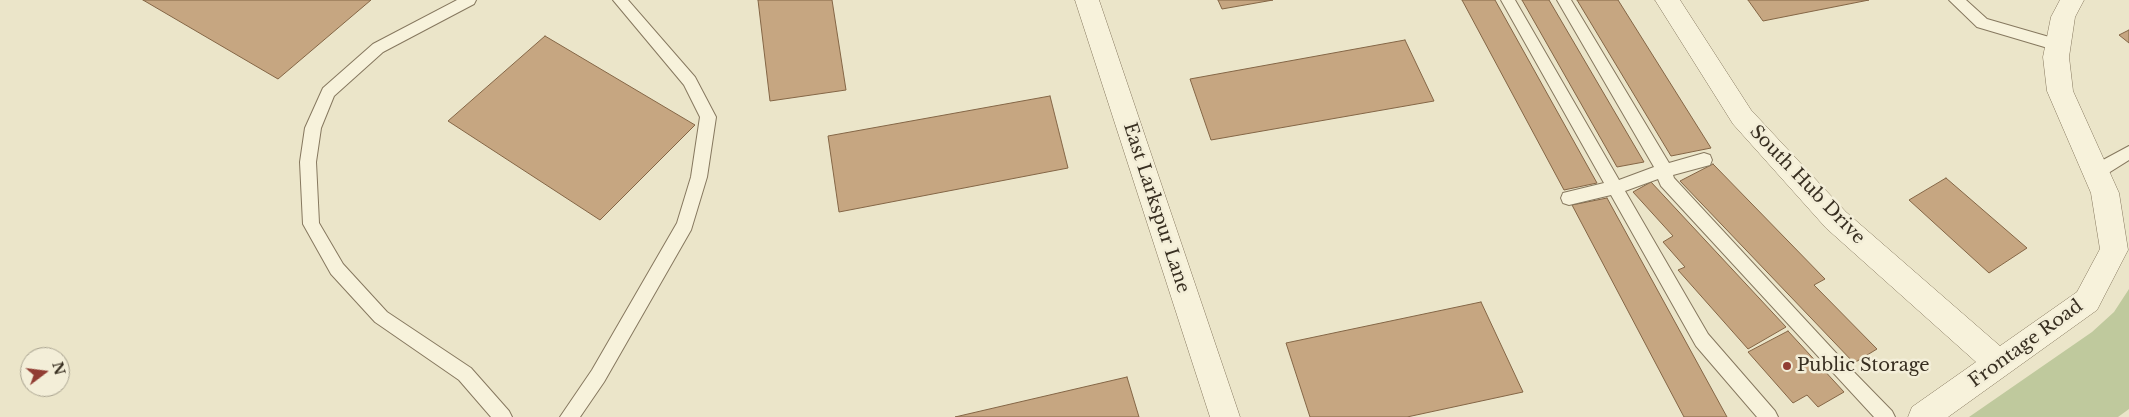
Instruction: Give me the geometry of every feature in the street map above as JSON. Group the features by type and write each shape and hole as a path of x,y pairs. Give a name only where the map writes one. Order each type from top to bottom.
{"street":[{"name":"East Larkspur Lane","path":"1087,0 1225,417"},
{"name":"South Hub Drive","path":"1667,0 1742,117 1822,206 1843,227 1999,364"},
{"name":"Frontage Road","path":"1923,417 2087,301 2114,250 2105,193 2060,91 2056,57 2063,17 2072,0"}],"lane":[{"path":"469,0 378,48 328,92 313,128 308,162 311,224 337,268 381,317 464,374 503,417"},
{"path":"569,417 598,376 686,225 699,177 708,117 690,81 620,0"},
{"path":"1508,0 1702,340 1770,417"},
{"path":"1564,0 1660,160 1667,181 1844,374 1886,417"},
{"path":"1956,0 1982,23 2058,45"},
{"path":"2096,172 2129,152"},
{"path":"1568,198 1614,188 1663,171 1704,160"}],"green space":[{"path":"2129,289 2129,409 2118,417 1969,417 2092,332 2114,312"}],"building":[{"path":"143,0 371,0 278,79"},
{"path":"758,0 832,0 846,90 770,101"},
{"path":"1218,0 1273,0 1222,9"},
{"path":"1462,0 1495,0 1597,183 1564,190"},
{"path":"1522,0 1549,0 1644,162 1617,167"},
{"path":"1577,0 1618,0 1711,148 1671,156"},
{"path":"1748,0 1869,0 1763,21"},
{"path":"2129,30 2129,43 2119,35"},
{"path":"545,36 695,125 600,220 448,121"},
{"path":"1405,40 1434,101 1211,140 1190,79"},
{"path":"1050,96 1068,168 839,212 828,136"},
{"path":"1713,164 1825,279 1814,285 1877,349 1854,363 1680,181"},
{"path":"1946,178 2027,248 1989,273 1909,200"},
{"path":"1651,182 1786,327 1748,349 1678,270 1685,267 1663,242 1673,236 1633,192"},
{"path":"1607,198 1727,417 1684,417 1572,205"},
{"path":"1481,302 1523,392 1407,417 1310,417 1286,343"},
{"path":"1788,331 1844,392 1818,407 1807,395 1793,403 1748,352"},
{"path":"1127,377 1139,417 955,417"}],"place":[{"name":"Public Storage","path":"1787,366"}]}
